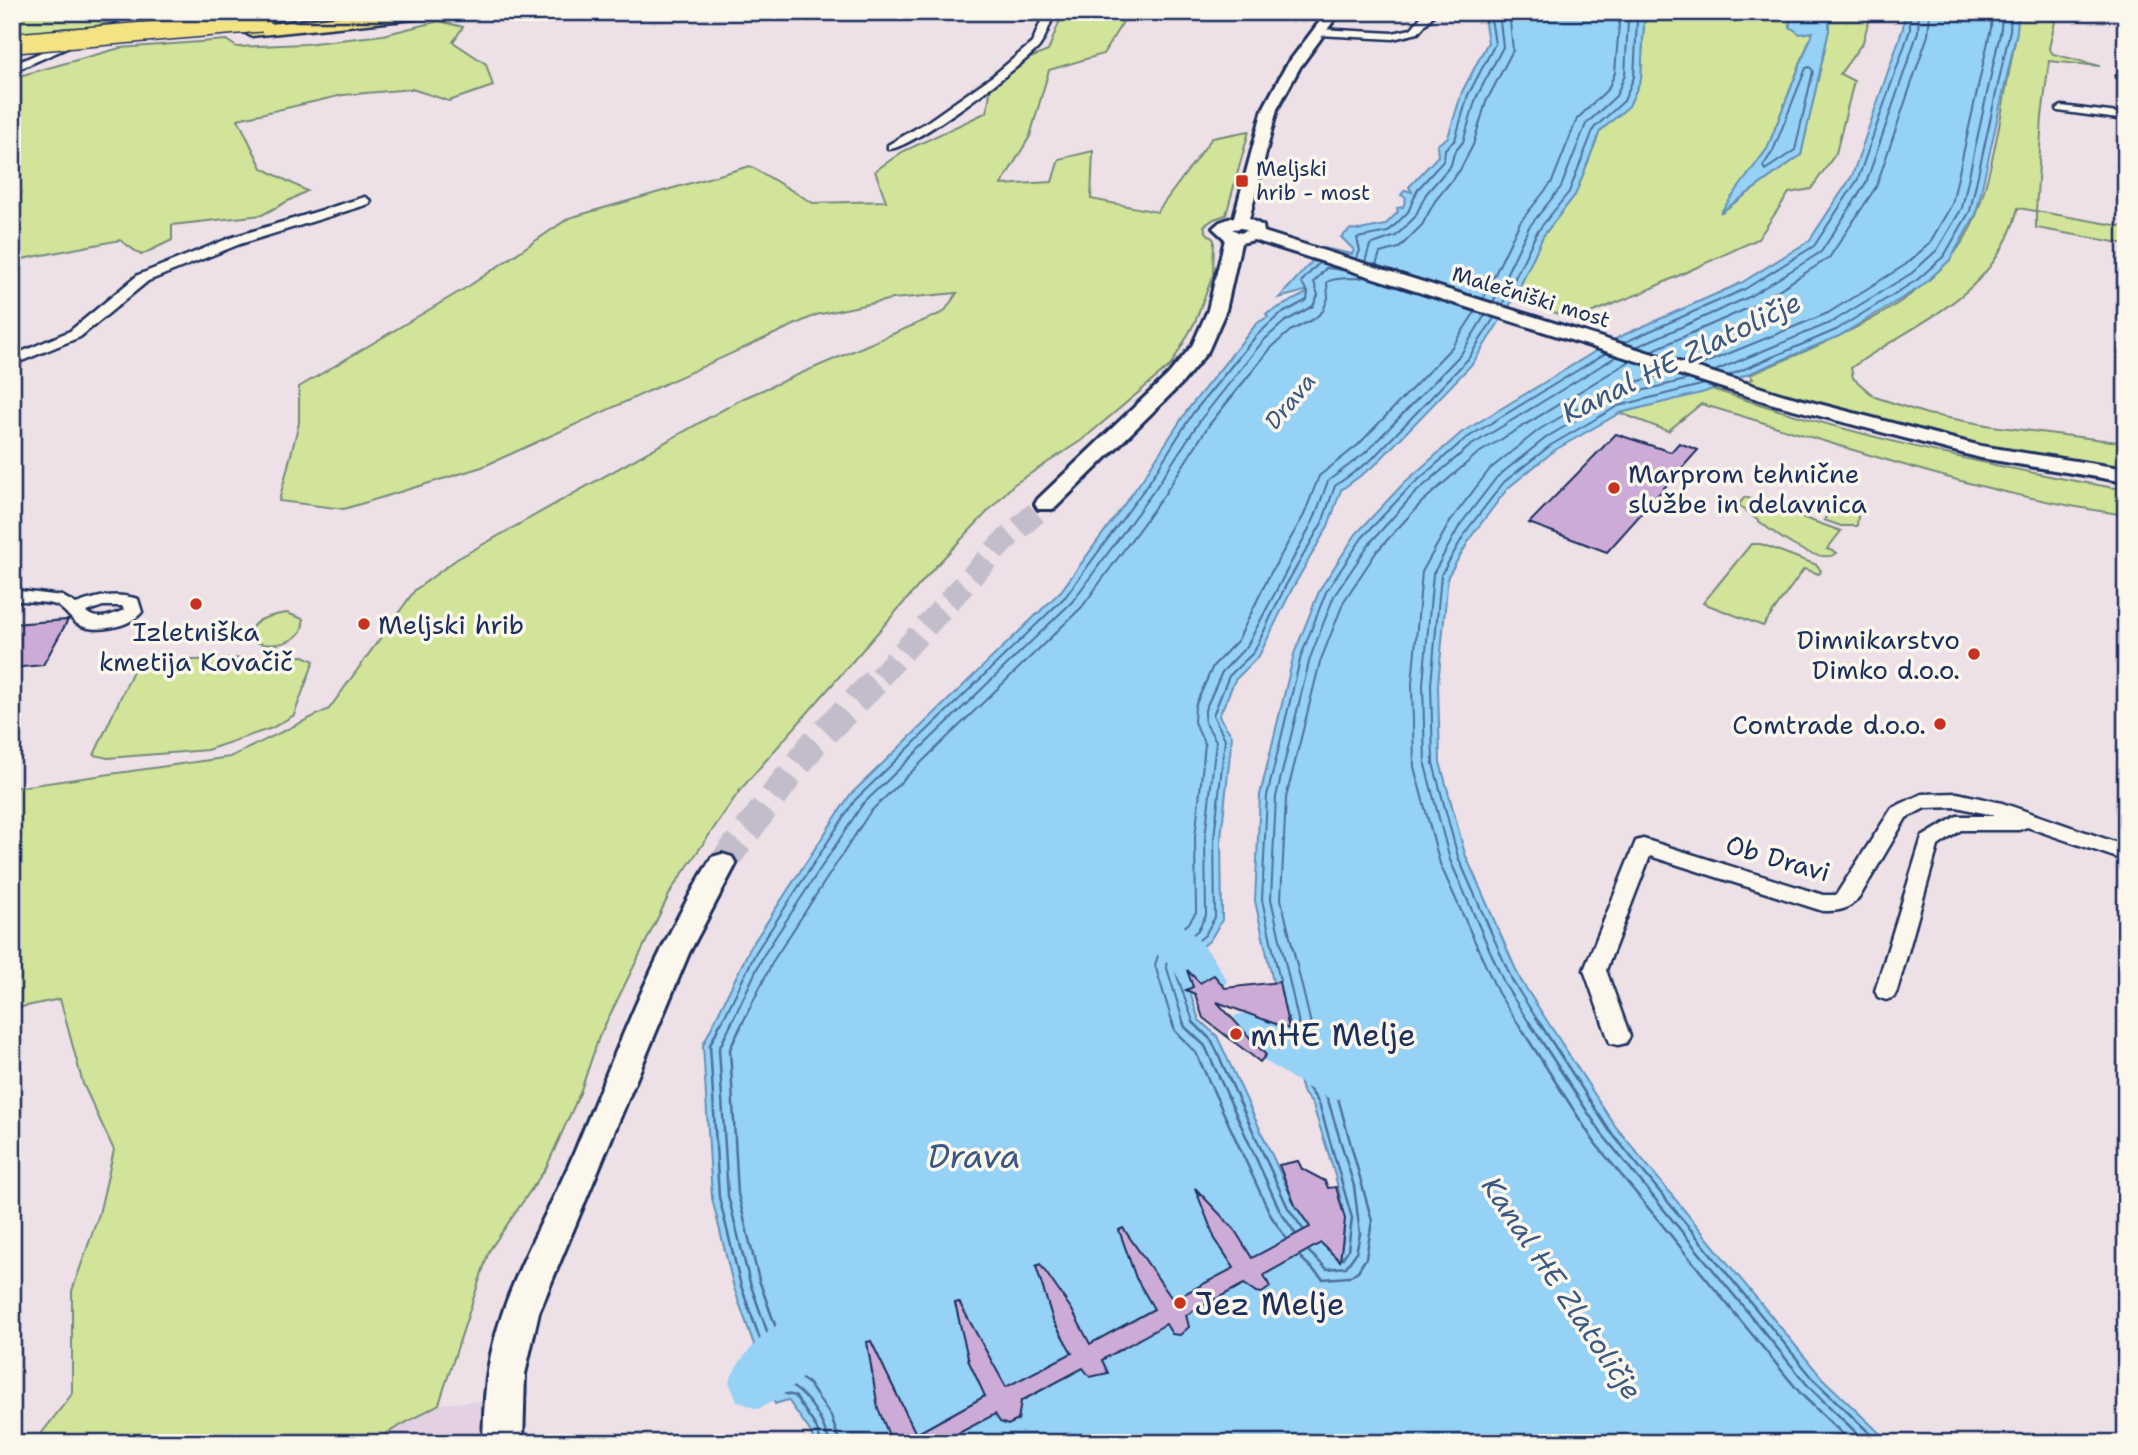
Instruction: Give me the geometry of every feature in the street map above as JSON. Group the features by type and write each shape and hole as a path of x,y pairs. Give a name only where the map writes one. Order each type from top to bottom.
{"highway":[{"path":"256,27 376,12"},
{"path":"14,46 434,12"}],"street":[{"path":"12,69 79,37 127,21 168,12"},
{"path":"892,147 931,124 998,77 1036,44 1050,12"},
{"path":"1046,504 1175,379 1201,347 1217,310 1270,109 1293,66 1334,12"},
{"path":"1319,32 1393,36 1414,31 1431,12"},
{"path":"2126,73 2121,77 2126,82"},
{"path":"2062,109 2126,117"},
{"path":"12,361 75,334 143,278 257,233 365,201"},
{"name":"Malečniški most","path":"1236,230 1777,399 1981,452 2126,476"},
{"path":"12,595 62,601 76,610"},
{"name":"Ob Dravi","path":"1618,1036 1595,970 1643,846 1823,903 1841,903 1851,892 1899,813 1922,802 1957,800 1996,807 2126,854"},
{"name":"Ob Dravi","path":"1886,991 1928,842 1957,823 1992,821 2048,824"},
{"path":"503,1443 506,1368 516,1321 541,1256 575,1189 677,943 722,864"}],"shaded area":[{"path":"485,1401 494,1443 380,1443 382,1436 439,1404"}],"green space":[{"path":"12,12 134,12 94,27 63,28 35,34 12,32"},
{"path":"1063,12 1129,12 1103,54 1049,70 1030,136 1001,185 1052,182 1059,159 1093,151 1091,199 1157,212 1212,138 1249,131 1226,215 1204,226 1214,240 1213,275 1195,322 1171,365 1082,440 1013,485 935,567 740,790 672,889 599,1037 580,1093 546,1168 489,1251 439,1404 382,1436 380,1443 34,1443 72,1394 72,1291 99,1214 114,1150 83,1084 60,999 12,1009 12,788 230,757 329,709 415,590 457,559 744,398 944,312 957,293 893,299 816,315 482,467 344,509 279,501 299,423 299,387 469,286 569,218 750,166 813,203 886,201 875,171 902,152 987,112 993,73 1048,51"},
{"path":"1661,12 1789,12 1790,27 1813,31 1767,149 1722,212 1801,155 1829,30 1829,12 1871,12 1863,42 1840,74 1854,81 1836,153 1811,189 1789,193 1758,239 1641,293 1573,320 1515,297 1543,236 1575,195 1600,131 1629,106 1641,79 1644,22"},
{"path":"2018,12 2052,12 2055,22 2049,48 2053,54 2100,66 2049,61 2042,117 2036,211 2018,208 2007,238 1992,264 1973,285 1927,320 1851,368 1853,378 1875,397 1927,414 1992,426 2126,443 2126,471 1976,447 1739,383 1753,379 1750,375 1814,348 1881,314 1912,294 1939,270 1962,244 1977,213 1990,170 2017,31"},
{"path":"439,21 463,27 453,42 486,64 493,86 449,101 412,89 343,95 238,119 262,168 307,191 262,215 172,225 172,240 141,255 120,240 12,261 12,78 120,48 226,40 237,47 305,44 383,35"},
{"path":"2036,211 2126,227 2126,244 2036,228"},
{"path":"1712,389 1917,447 2126,490 2126,515 1965,482 1701,404 1668,431 1620,413"},
{"path":"1745,497 1841,531 1827,549 1837,553 1815,555 1788,542 1742,508 1739,504"},
{"path":"1836,504 1858,516 1857,526 1841,526 1824,520"},
{"path":"1751,544 1761,544 1817,565 1821,571 1819,574 1804,569 1763,626 1703,603"},
{"path":"287,613 303,619 298,635 291,640 265,644 249,639 252,627 262,619"},
{"path":"304,656 314,661 294,715 272,728 207,750 108,758 94,755 137,662"}],"water":[{"name":"Kanal HE Zlatoličje","path":"1483,12 1661,12 1644,22 1641,79 1629,106 1600,131 1575,195 1543,236 1515,297 1473,363 1375,465 1341,490 1328,526 1292,589 1259,656 1235,680 1219,716 1232,736 1221,838 1222,920 1210,940 1181,965 1199,1020 1217,1036 1295,1205 1332,1254 1338,1253 1343,1240 1344,1222 1336,1180 1313,1105 1302,1091 1281,1018 1255,901 1260,795 1294,654 1320,589 1356,534 1404,483 1461,433 1619,337 1741,283 1809,241 1852,176 1903,28 1904,12 2018,12 2017,31 1976,214 1950,260 1922,286 1839,336 1705,392 1620,413 1555,450 1508,488 1473,534 1448,576 1438,685 1440,762 1465,854 1520,979 1615,1126 1822,1378 1890,1443 815,1443 810,1431 788,1400 775,1404 734,1288 712,1198 703,1045 750,948 850,795 1061,591 1142,480 1188,409 1257,323 1268,317 1266,314 1307,293 1305,291 1279,298 1324,248 1352,254 1354,250 1341,237 1351,229 1385,225 1398,212 1397,208 1403,207 1406,198 1401,195 1405,190 1412,192 1409,187 1438,156 1437,145 1448,137 1462,92 1488,42"},
{"path":"1789,12 1829,12 1829,30 1801,155 1720,213 1767,149 1813,32 1800,34 1790,27"}],"building":[{"name":"Marprom tehnične službe in delavnica","path":"1616,434 1671,452 1679,443 1698,450 1607,552 1529,523"},
{"path":"68,620 43,665 12,668 12,624"},
{"name":"mHE Melje","path":"1187,970 1200,983 1214,975 1225,988 1279,982 1289,1029 1217,1002 1266,1055 1260,1062 1203,1018 1195,994 1186,990 1193,987"},
{"name":"Jez Melje","path":"1298,1161 1302,1169 1325,1181 1328,1188 1336,1187 1345,1219 1340,1261 1321,1243 1264,1275 1270,1287 1262,1293 1244,1284 1186,1315 1189,1327 1180,1335 1172,1334 1166,1324 1102,1360 1108,1373 1090,1377 1083,1368 1021,1401 1018,1420 1008,1425 1000,1422 995,1414 940,1443 892,1443 878,1408 867,1342 871,1341 916,1434 985,1396 969,1362 955,1303 959,1302 1006,1387 1072,1353 1053,1320 1036,1266 1040,1264 1072,1310 1090,1344 1154,1309 1136,1278 1119,1230 1123,1228 1173,1300 1234,1268 1215,1239 1195,1188 1234,1229 1252,1258 1310,1227 1295,1205 1279,1165"}],"waterway":[{"name":"Drava","path":"1151,925 1187,954 1204,981"},
{"name":"Drava","path":"1251,1029 1335,1080"},
{"name":"Drava","path":"757,1382 803,1337"}],"tunnel":[{"path":"880,677 1001,544 1046,504"},
{"path":"722,864 814,743 880,677"}],"place":[{"name":"Meljski hrib - most","path":"1242,181"},
{"name":"Marprom tehnične službe in delavnica","path":"1614,488"},
{"name":"Izletniška kmetija Kovačič","path":"196,604"},
{"name":"Meljski hrib","path":"364,624"},
{"name":"Dimnikarstvo Dimko d.o.o.","path":"1974,654"},
{"name":"Comtrade d.o.o.","path":"1940,724"},
{"name":"mHE Melje","path":"1236,1034"},
{"name":"Jez Melje","path":"1180,1303"}]}
